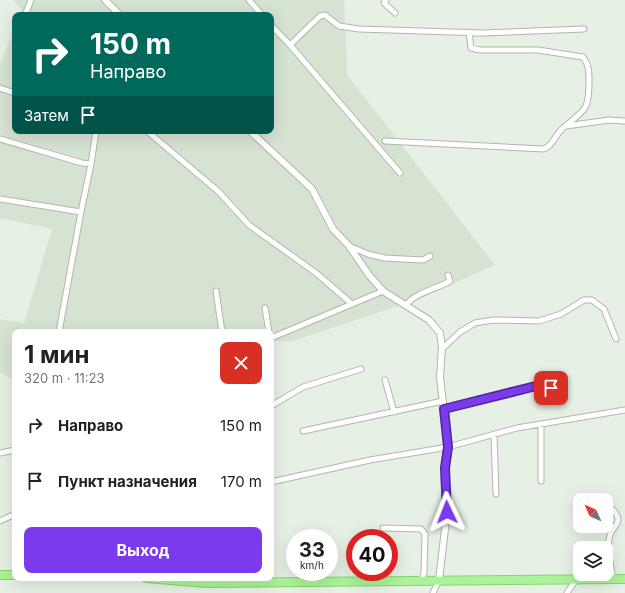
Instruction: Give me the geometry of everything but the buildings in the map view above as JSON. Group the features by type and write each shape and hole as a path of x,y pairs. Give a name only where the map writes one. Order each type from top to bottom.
{"main road":[{"path":"0,575 12,575"},
{"path":"613,580 625,579"},
{"path":"183,581 207,583 422,580 573,580"}],"street":[{"path":"26,12 30,0"},
{"path":"105,0 117,12"},
{"path":"249,0 259,12"},
{"path":"386,0 384,3 395,13"},
{"path":"290,45 320,16 325,15 344,28 469,32 543,32 584,29"},
{"path":"274,28 400,173"},
{"path":"385,141 544,149 549,146 562,128 578,117 589,100 589,70 583,58 538,50 480,50 471,48 469,32"},
{"path":"0,88 12,92"},
{"path":"565,127 609,120 625,121"},
{"path":"60,329 96,134"},
{"path":"151,134 219,192 249,225 316,273 352,304"},
{"path":"253,134 312,189 333,229 349,246 369,275 383,291 406,304 436,327 440,333 442,349 440,377 448,447 445,468 447,512 439,580 433,593"},
{"path":"0,139 82,163 91,164"},
{"path":"0,199 81,212"},
{"path":"349,246 368,254 384,258 424,260 430,256"},
{"path":"406,304 418,296 440,288 450,281 448,276"},
{"path":"216,290 222,329"},
{"path":"274,337 383,291"},
{"path":"442,349 460,332 475,323 493,320 539,321 561,314 584,300 592,300 604,309 616,339"},
{"path":"265,308 268,329"},
{"path":"274,404 303,387 361,368"},
{"path":"385,380 394,412"},
{"path":"444,409 544,384 564,399"},
{"path":"303,431 443,401"},
{"path":"274,481 370,460 448,447 541,424 625,410"},
{"path":"541,424 541,481"},
{"path":"494,435 496,494"},
{"path":"0,453 12,451"},
{"path":"613,510 617,515 618,521 613,530"},
{"path":"0,521 12,515"},
{"path":"383,528 421,529 425,534 424,572 422,580"},
{"path":"567,593 574,581"}],"shaded area":[{"path":"13,0 344,0 347,75 495,265 419,299 290,342 274,341 274,329 12,329 12,379 0,373 0,319 24,323 52,229 0,218 0,64 12,35 12,134 274,134 274,12 22,12 22,10"}],"route":[{"path":"447,512 445,468 448,447 444,409 544,384 551,388"}]}
